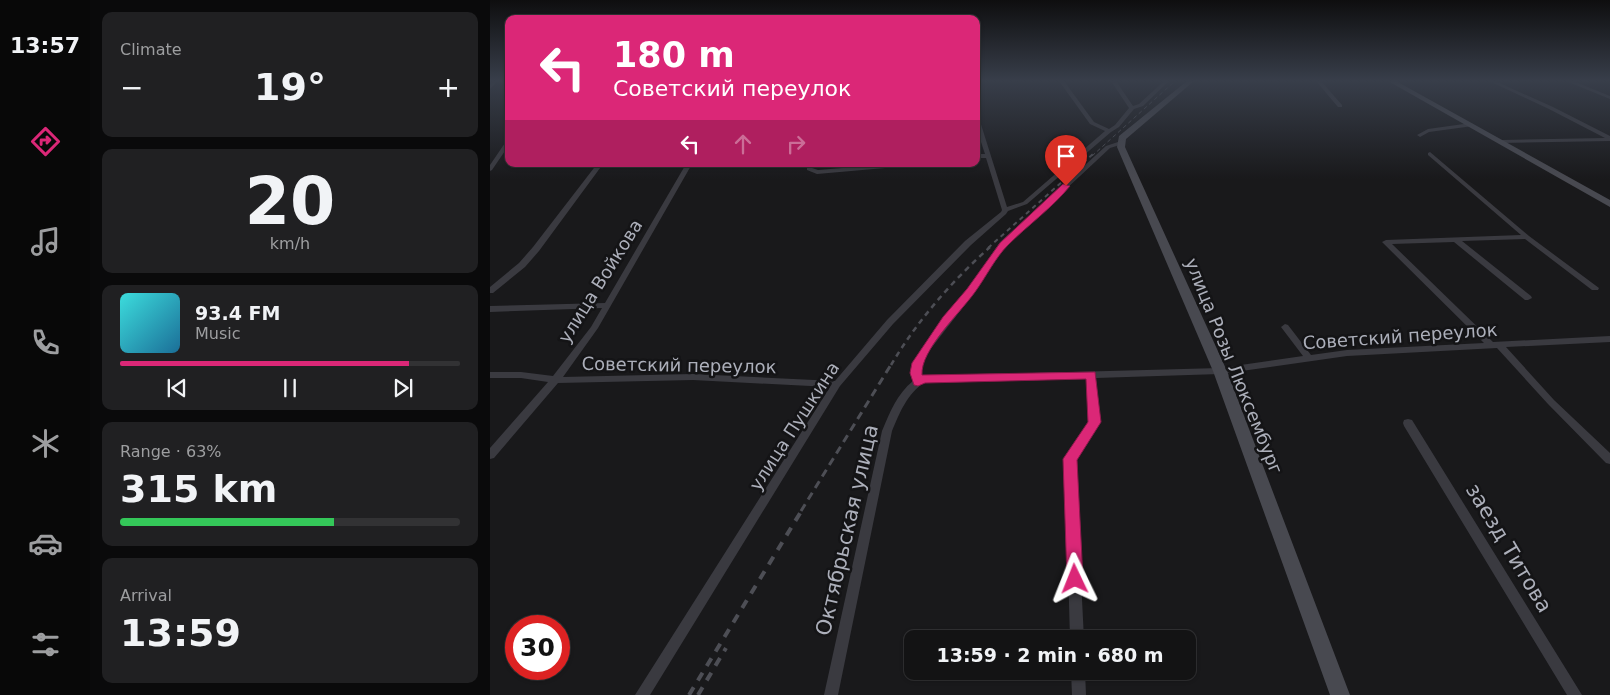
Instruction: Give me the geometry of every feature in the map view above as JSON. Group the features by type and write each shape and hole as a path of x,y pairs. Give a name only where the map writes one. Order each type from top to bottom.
{"main road":[{"path":"1121,143 1122,138 1150,113"},
{"path":"1450,113 1610,204"},
{"name":"улица Розы Люксембург","path":"1121,143 1123,154 1220,371 1340,695"}],"street":[{"path":"1085,113 1092,123 1109,131"},
{"path":"980,131 1005,210 1025,203 1117,126 1127,113"},
{"path":"1562,113 1610,138"},
{"path":"1420,135 1428,131 1471,125"},
{"path":"1502,142 1610,138"},
{"path":"921,381 916,373 918,363 925,350 971,292 1003,244 1108,147 1121,143"},
{"path":"491,165 505,146"},
{"path":"1430,154 1527,237 1595,288"},
{"path":"980,156 988,156"},
{"path":"490,291 522,265 536,249 598,167"},
{"name":"улица Войкова","path":"490,455 555,380 594,328 687,167"},
{"path":"810,167 809,170 817,172 874,167"},
{"name":"улица Пушкина","path":"642,695 837,384 890,322 968,243 1005,210"},
{"path":"1527,237 1386,242 1496,345 1610,460"},
{"path":"1456,240 1528,298"},
{"path":"490,309 607,305"},
{"path":"1285,327 1309,358"},
{"name":"Советский переулок","path":"921,381 1220,371 1347,353 1610,339"},
{"name":"Советский переулок","path":"490,375 521,375 555,380 693,377 837,384"},
{"path":"1077,630 1070,459 1094,422 1091,375"},
{"name":"Октябрьская улица","path":"831,695 888,431 897,405 904,394 921,381"},
{"name":"заезд Титова","path":"1408,423 1575,695"},
{"path":"1078,680 1079,695"}],"railway":[{"path":"1092,156 1139,113"},
{"path":"988,248 1093,154"},
{"path":"891,365 912,333 936,302 990,247"},
{"path":"801,511 892,363"},
{"path":"689,695 802,510"},
{"path":"698,695 726,648"}],"route":[{"path":"1066,186 1003,244 971,292 925,350 918,363 916,373 918,382 923,379 1091,375 1094,422 1090,432 1070,459 1075,579"}]}
